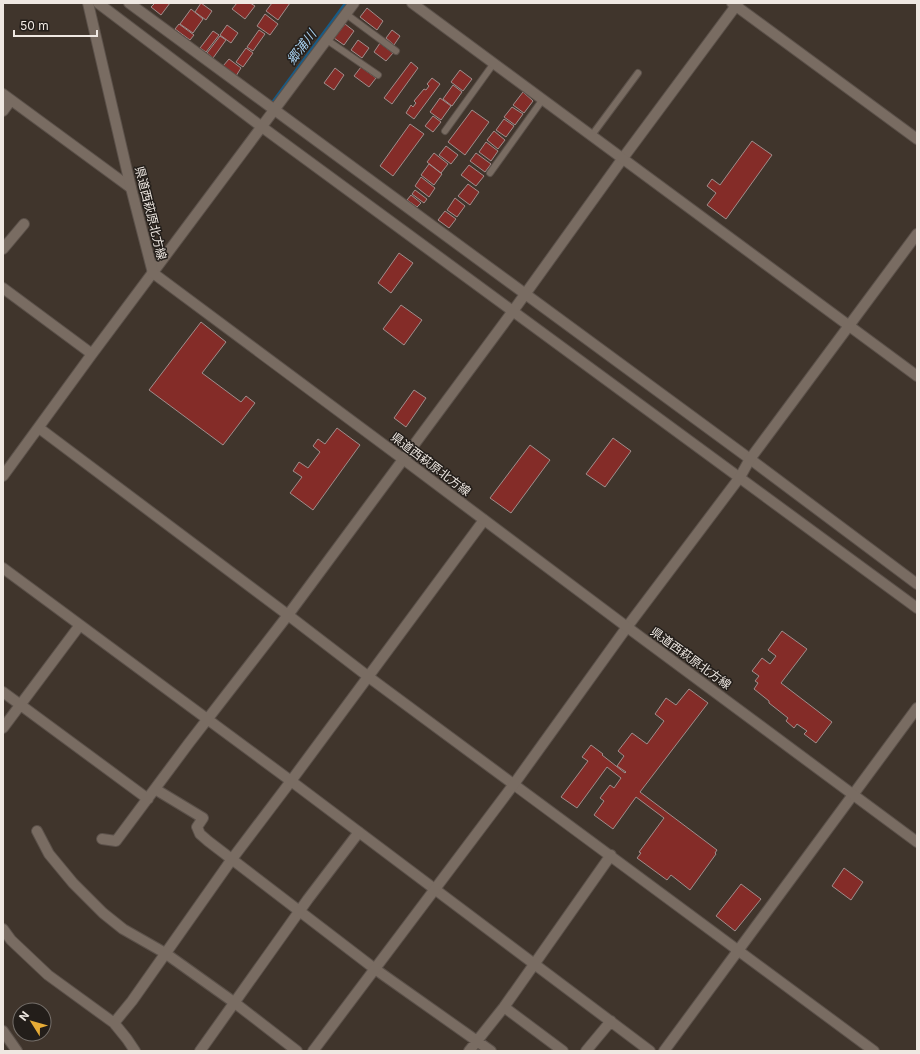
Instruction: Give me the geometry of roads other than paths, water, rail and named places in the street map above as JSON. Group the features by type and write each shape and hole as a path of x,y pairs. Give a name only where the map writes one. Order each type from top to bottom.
{"street":[{"name":"県道西萩原北方線","path":"88,3 131,188 153,273 917,842"},
{"path":"98,3 262,127 917,608"},
{"path":"129,3 750,459 917,584"},
{"path":"3,476 92,354 354,3"},
{"path":"412,3 917,376"},
{"path":"102,839 116,841 288,615 513,311 735,4 917,139"},
{"path":"3,112 7,97 131,188"},
{"path":"3,249 24,224"},
{"path":"313,1051 514,784 627,627 740,477 750,459 917,234"},
{"path":"3,288 92,354"},
{"path":"39,428 368,677 874,1051"},
{"path":"114,1023 132,1001 232,858 291,782 484,520"},
{"path":"3,568 359,832 650,1051"},
{"path":"3,728 19,704 80,625"},
{"path":"3,692 148,799"},
{"path":"664,1051 917,708"},
{"path":"155,789 203,818 197,827 200,834 299,912 491,1051"},
{"path":"36,831 49,854 73,883 123,929 165,953 235,1003 297,1051"},
{"path":"200,1051 299,912 359,832"},
{"path":"469,1051 476,1040 504,1006 611,856"},
{"path":"3,929 7,942 48,975 114,1023 135,1051"},
{"path":"504,1006 563,1051"},
{"path":"586,1051 611,1022"},
{"path":"3,1031 16,1051"}],"lane":[{"path":"346,14 396,51"},
{"path":"327,40 378,75"},
{"path":"445,131 494,63"},
{"path":"592,135 638,73"},
{"path":"490,173 543,99"}],"waterway":[{"name":"郷浦川","path":"273,102 346,3"}]}
